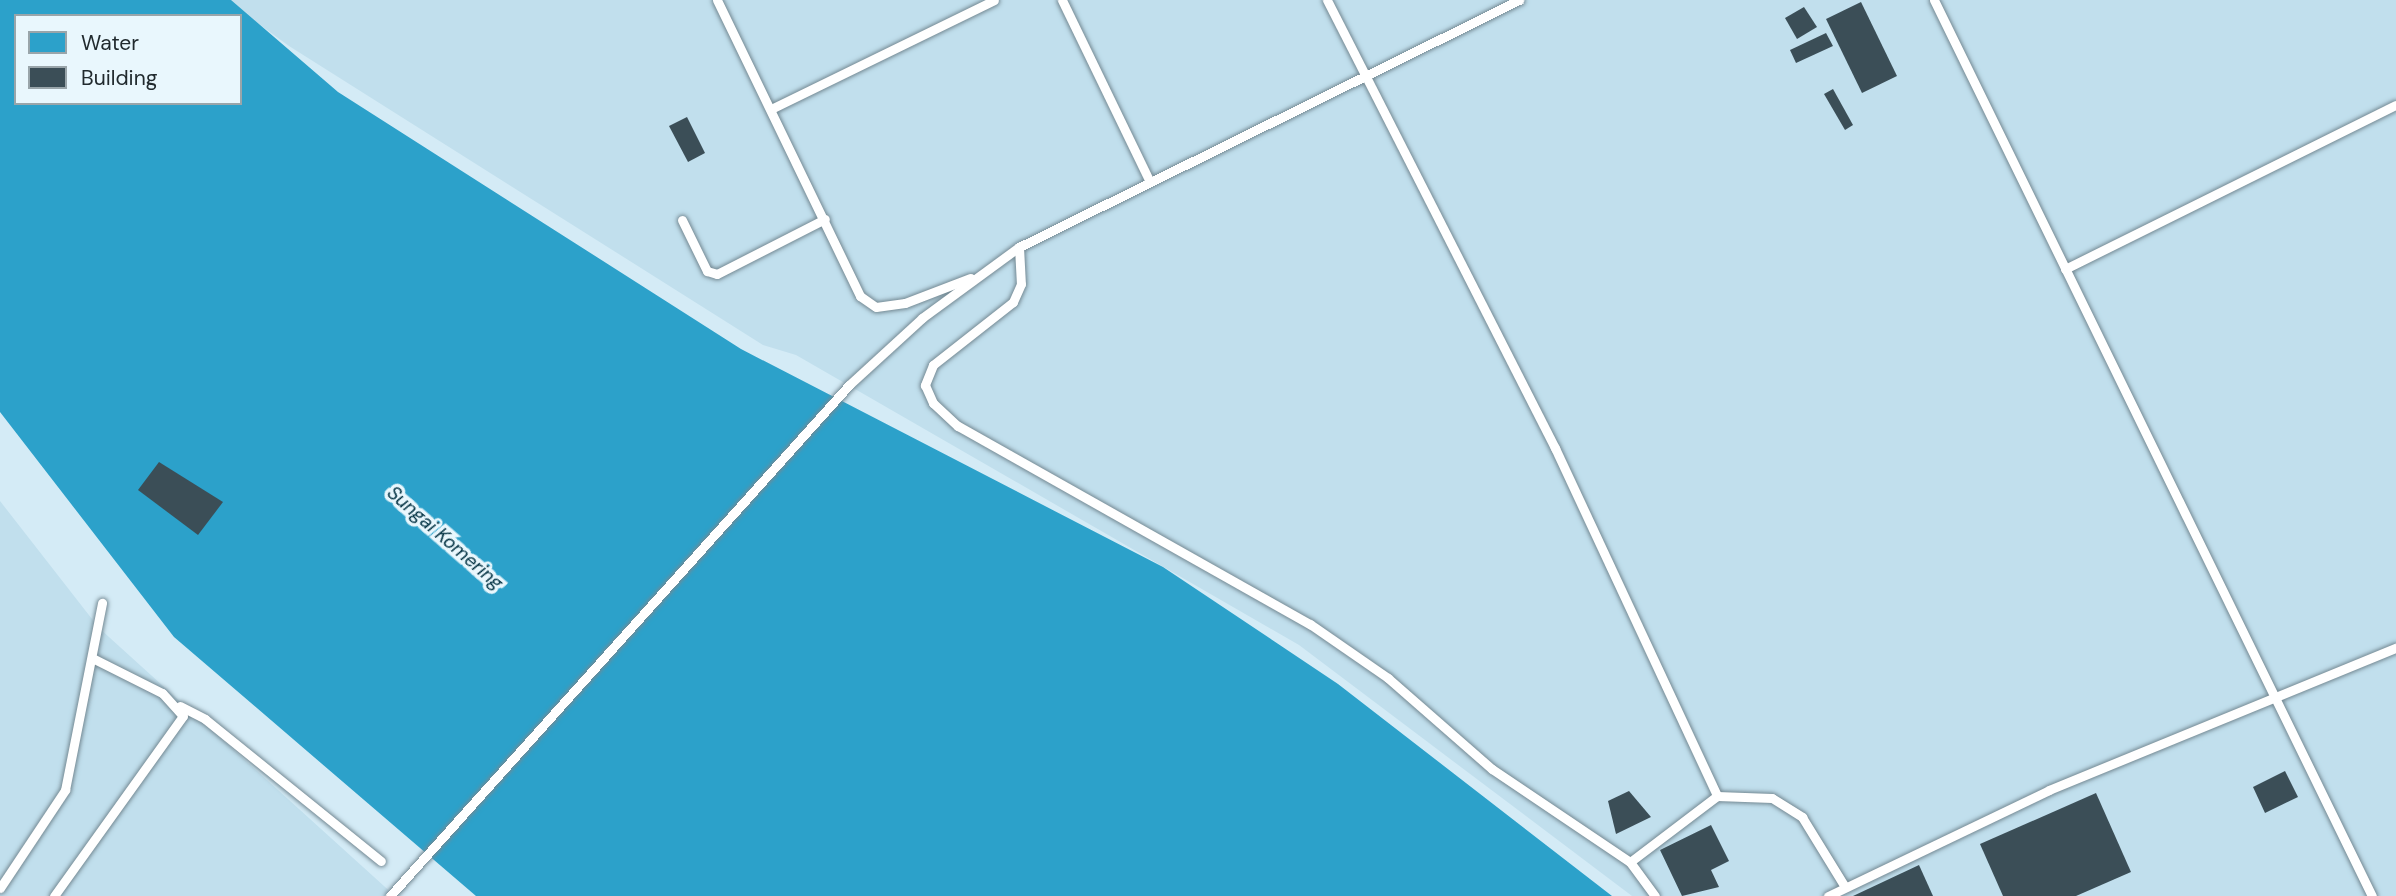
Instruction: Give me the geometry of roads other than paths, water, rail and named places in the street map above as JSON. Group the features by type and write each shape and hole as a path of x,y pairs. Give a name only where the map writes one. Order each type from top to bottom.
{"lane":[{"path":"717,0 860,296 876,307 982,274"},
{"path":"771,109 994,0"},
{"path":"1062,0 1150,182"},
{"path":"1327,0 1555,448 1717,796"},
{"path":"390,896 424,862 849,385 982,274 1019,247 1519,0"},
{"path":"1934,0 2372,896"},
{"path":"2065,269 2396,105"},
{"path":"682,220 708,271 717,275 825,219"},
{"path":"1019,247 1021,284 1013,302 933,365 925,384 933,403 958,426 1310,624 1388,678 1492,769 1630,862 1655,896"},
{"path":"0,888 65,790 102,603"},
{"path":"1829,896 2049,790 2277,699 2396,648"},
{"path":"92,658 141,679 180,706 205,719 381,861"},
{"path":"54,896 174,731 183,716 180,706"},
{"path":"1630,862 1717,796 1772,798 1802,817 1845,887"}],"water":[{"name":"Sungai Komering","path":"0,0 231,0 338,92 741,349 1163,567 1338,684 1612,896 476,896 174,637 0,412"}]}
